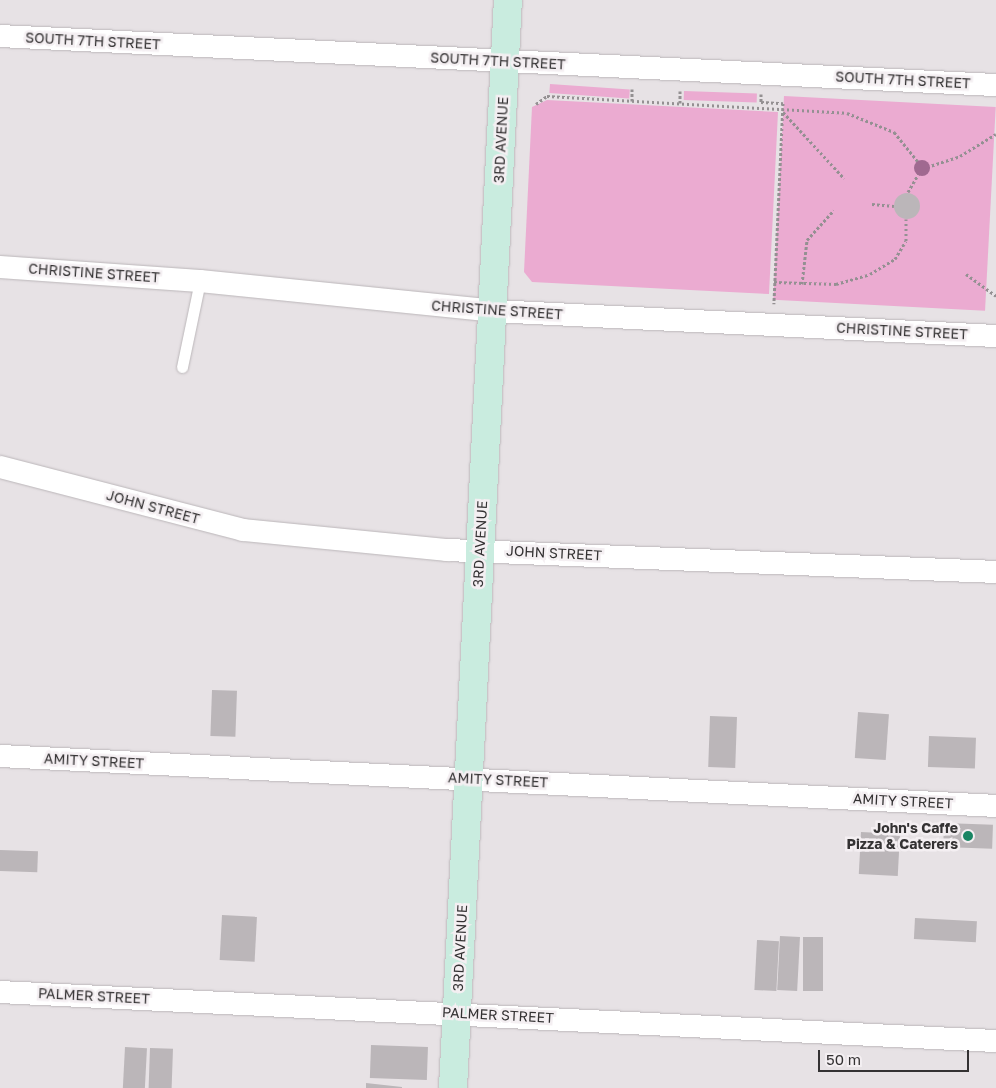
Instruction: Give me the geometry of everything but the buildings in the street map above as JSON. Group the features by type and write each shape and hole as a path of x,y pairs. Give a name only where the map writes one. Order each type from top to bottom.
{"street":[{"name":"3RD AVENUE","path":"453,1088 508,0"},
{"name":"SOUTH 7TH STREET","path":"0,36 996,85"},
{"name":"CHRISTINE STREET","path":"0,267 200,281 493,311 996,336"},
{"name":"JOHN STREET","path":"0,467 243,530 447,550 479,549 996,572"},
{"name":"AMITY STREET","path":"0,756 469,778 996,806"},
{"name":"PALMER STREET","path":"0,992 996,1041"}],"lane":[{"path":"182,367 200,281"}],"path":[{"path":"632,89 632,101"},
{"path":"680,91 680,104"},
{"path":"761,94 761,102 783,103 774,304"},
{"path":"536,104 546,96 783,110 867,118 902,138 919,163 927,167"},
{"path":"783,110 844,178"},
{"path":"908,192 919,173 927,167 960,156 996,134"},
{"path":"919,163 919,173"},
{"path":"872,204 894,206"},
{"path":"802,284 807,240 834,210"},
{"path":"774,282 802,284 848,282 895,260 906,240 906,219"},
{"path":"966,274 996,296"}],"shaded area":[{"path":"550,84 630,90 629,99 549,93"},
{"path":"684,91 757,94 757,103 684,100"},
{"path":"784,96 996,107 985,311 773,300"},
{"path":"547,100 778,112 769,294 532,282 524,272 532,107"}],"place":[{"name":"John's Caffe Pizza & Caterers","path":"968,836"}]}
